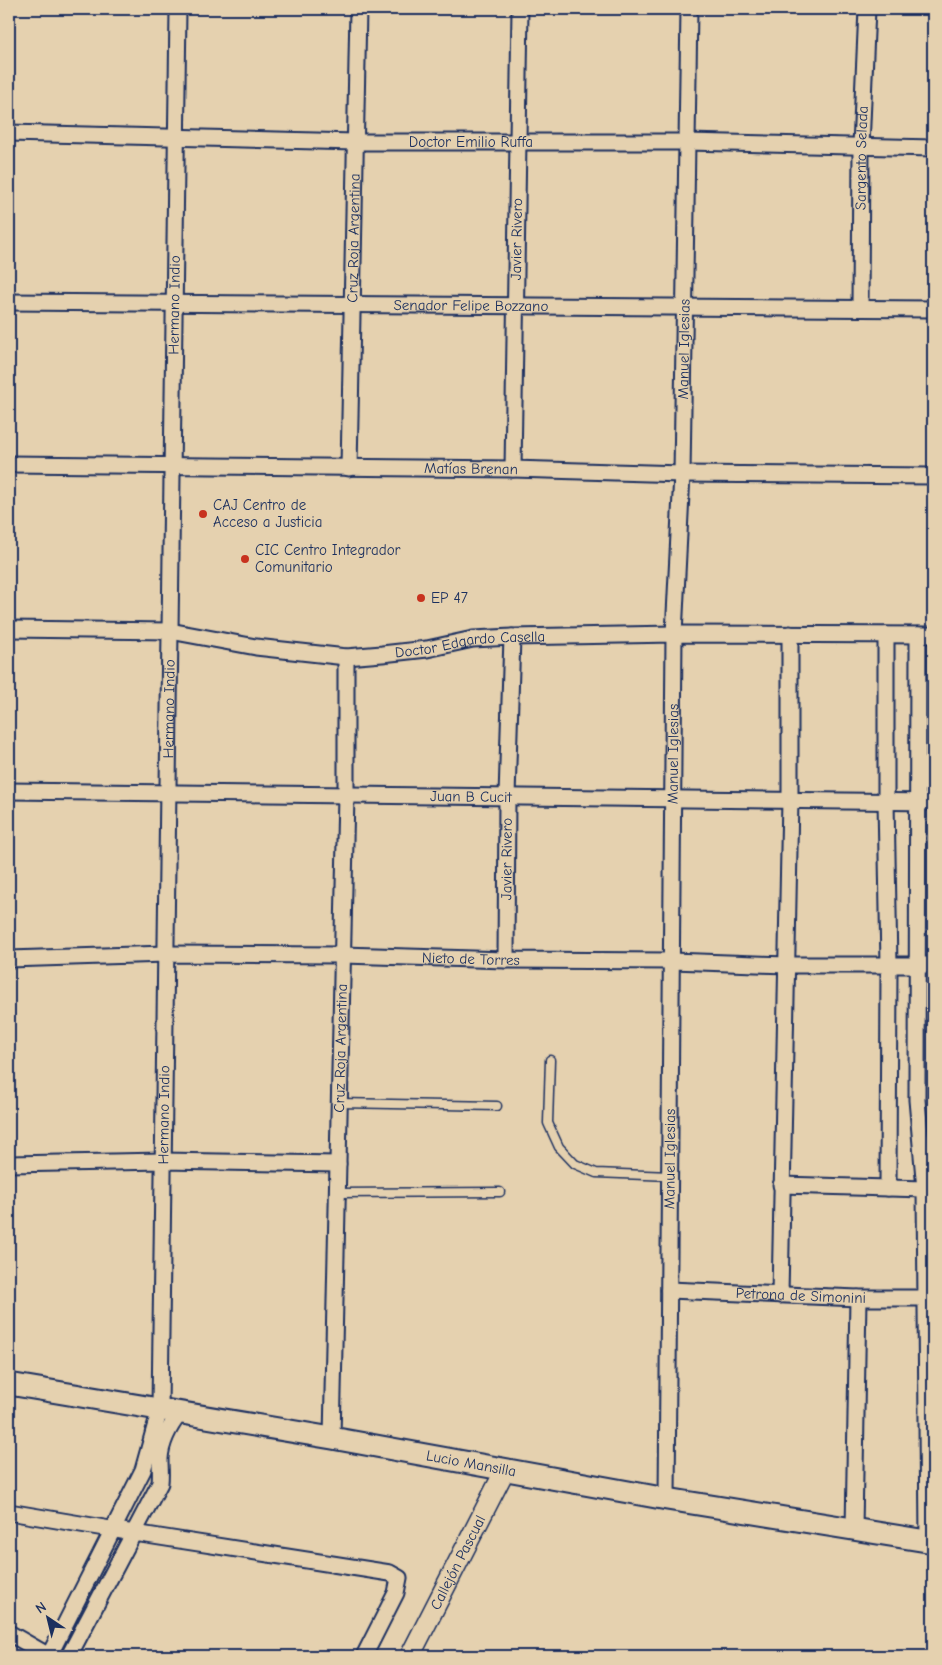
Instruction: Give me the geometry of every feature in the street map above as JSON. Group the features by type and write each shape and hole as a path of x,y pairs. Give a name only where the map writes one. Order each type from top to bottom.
{"main road":[{"name":"Lucio Mansilla","path":"9,1384 332,1438 666,1499 930,1542"}],"street":[{"name":"Hermano Indio","path":"49,1656 143,1470 170,1411 163,1161 178,9"},
{"name":"Cruz Roja Argentina","path":"349,468 358,9"},
{"name":"Javier Rivero","path":"512,469 520,9"},
{"name":"Manuel Iglesias","path":"666,1499 670,1290 674,634 682,474 689,9"},
{"name":"Sargento Selada","path":"860,308 861,146 867,9"},
{"name":"Doctor Emilio Ruffa","path":"9,133 355,142 687,142 933,148"},
{"name":"Senador Felipe Bozzano","path":"9,302 933,310"},
{"name":"Matías Brenan","path":"9,464 512,469 682,474 933,476"},
{"name":"Doctor Edgardo Casella","path":"9,630 170,630 256,647 346,657 427,649 474,639 512,637 674,634 926,635"},
{"path":"780,1295 790,800 790,634"},
{"path":"886,635 886,801 889,965 888,1188"},
{"path":"926,635 917,802 917,1100 926,1189 929,1298 930,1542"},
{"name":"Javier Rivero","path":"506,960 512,637"},
{"name":"Cruz Roja Argentina","path":"332,1438 346,796 346,657"},
{"name":"Juan B Cucit","path":"9,791 933,802"},
{"name":"Nieto de Torres","path":"9,959 166,954 343,955 786,965 933,965"},
{"path":"9,1164 163,1161 338,1164"},
{"path":"781,1185 926,1189"},
{"name":"Petrona de Simonini","path":"670,1290 858,1298 929,1298"},
{"path":"854,1529 858,1298"},
{"path":"69,1656 160,1483 160,1459 164,1436 172,1423 170,1411"},
{"name":"Callejón Pascual","path":"410,1656 505,1470"},
{"path":"9,1512 390,1573 399,1578 396,1593 364,1656"},
{"path":"9,1633 49,1656"}],"lane":[{"path":"550,1060 548,1123 559,1147 575,1164 596,1173 670,1176"},
{"path":"339,1104 497,1106"},
{"path":"337,1193 500,1192"}],"place":[{"name":"CAJ Centro de Acceso a Justicia","path":"203,514"},
{"name":"CIC Centro Integrador Comunitario","path":"245,559"},
{"name":"EP 47","path":"421,598"}]}
